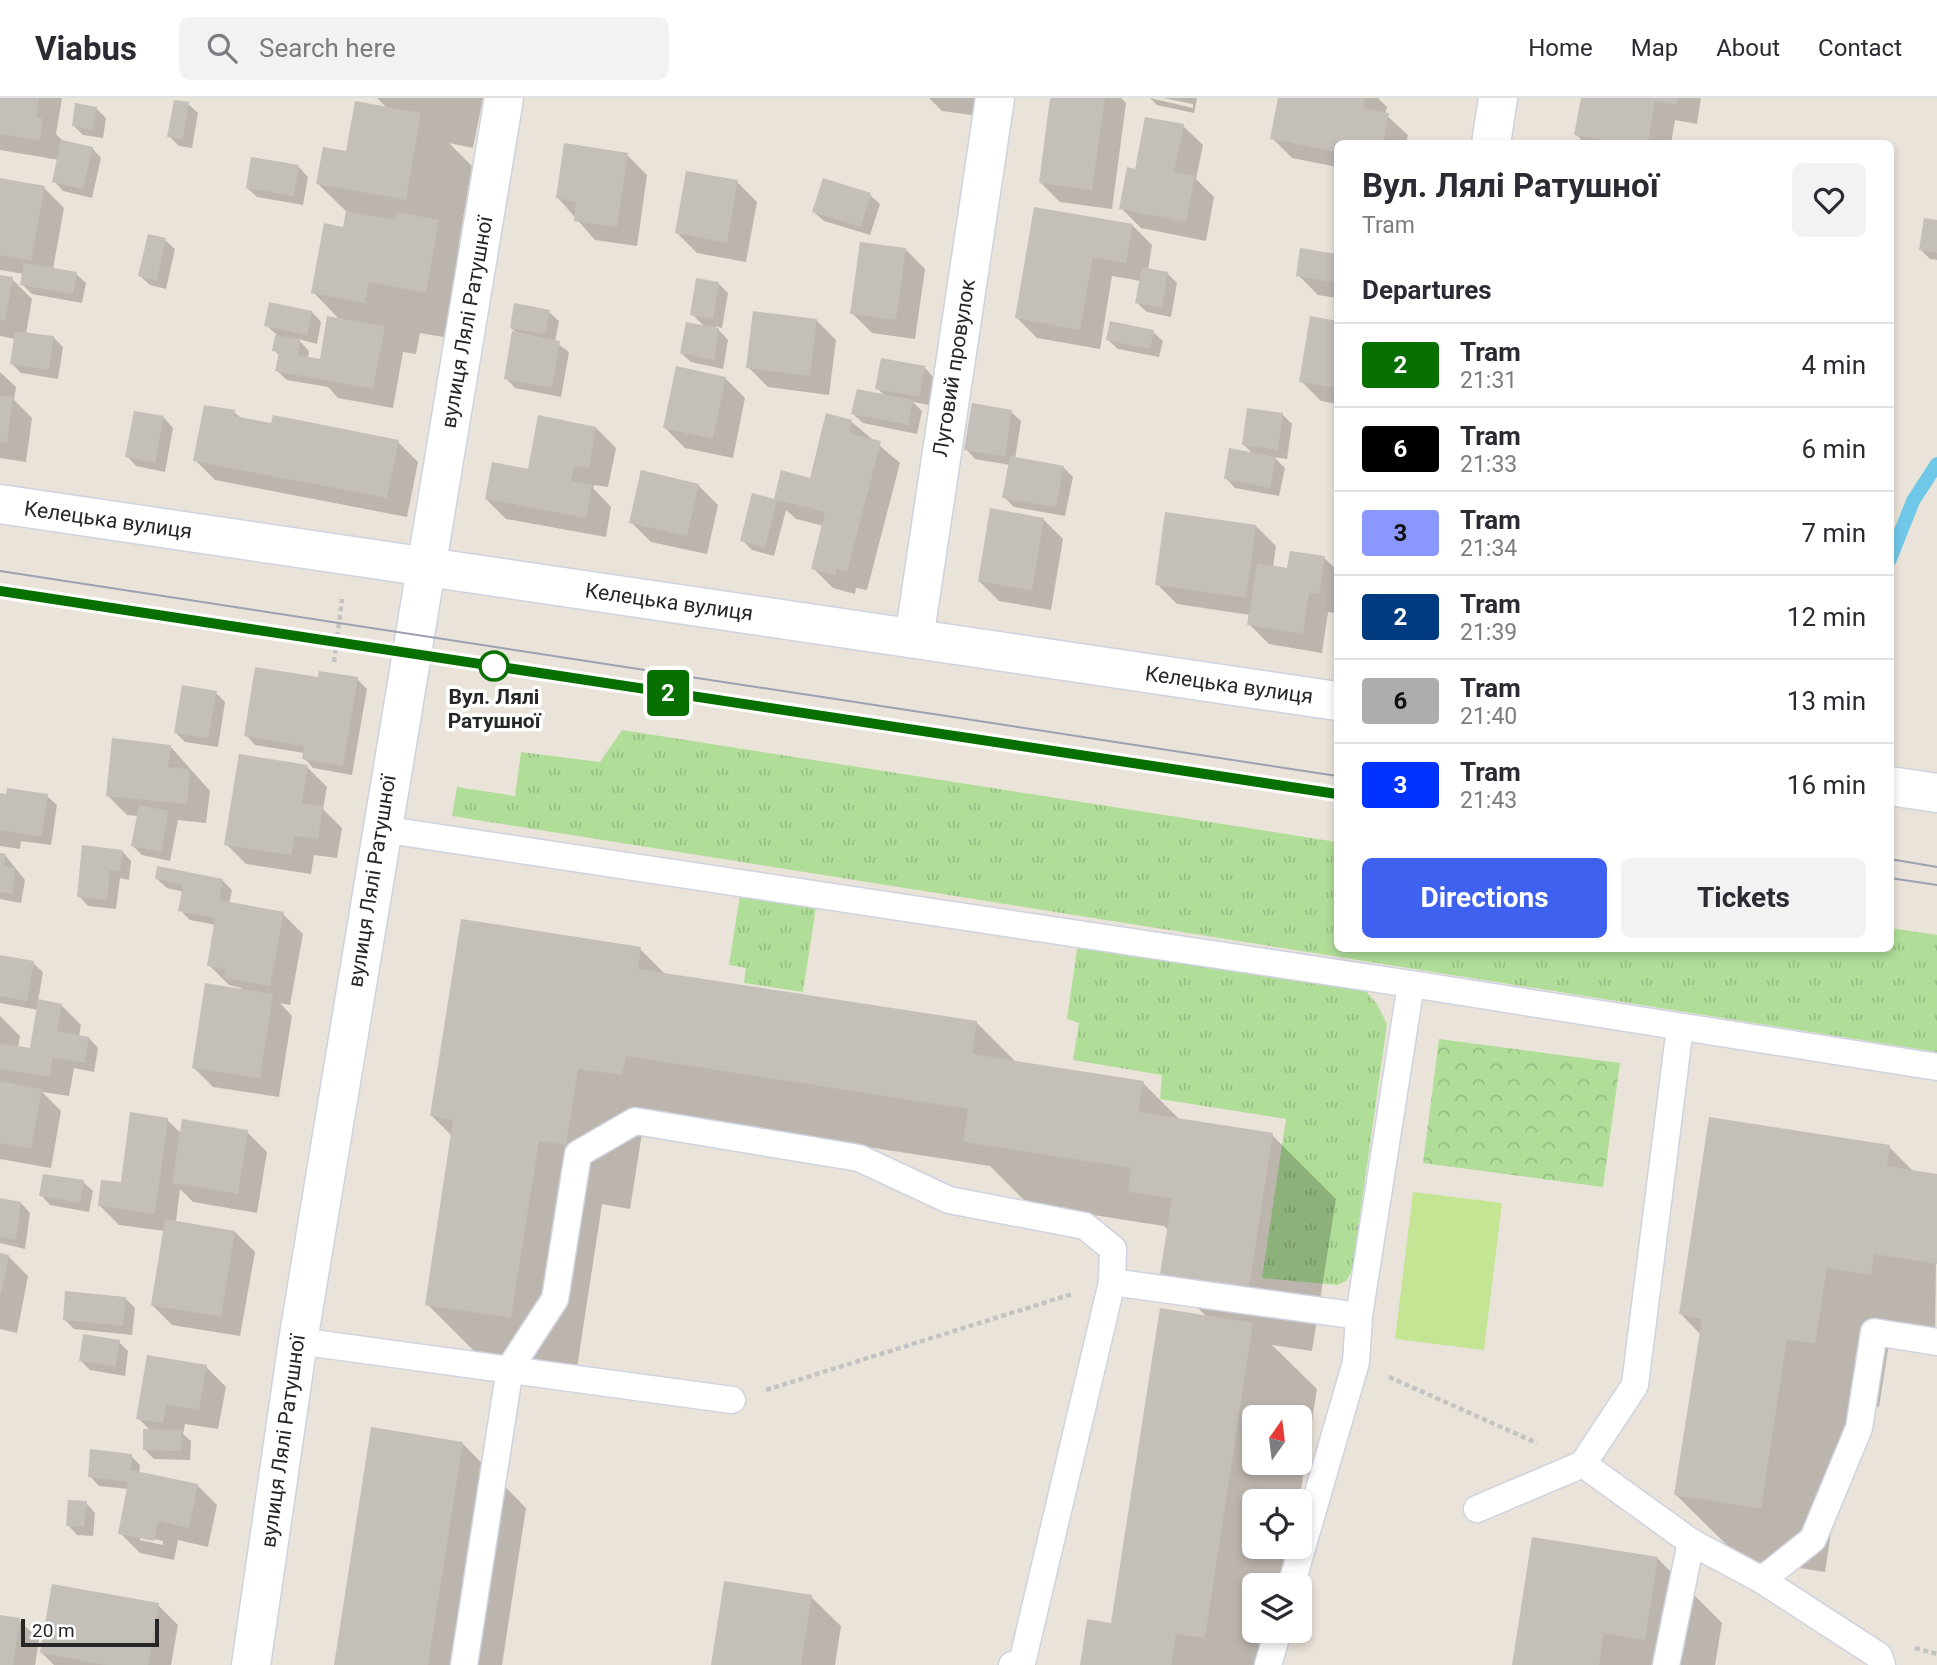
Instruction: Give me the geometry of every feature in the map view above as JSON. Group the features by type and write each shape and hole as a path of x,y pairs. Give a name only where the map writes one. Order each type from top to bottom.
{"street":[{"name":"вулиця Лялі Ратушної","path":"251,1665 298,1341 424,566 504,98"},
{"name":"Луговий провулок","path":"914,639 995,98"},
{"path":"1493,140 1498,98"},
{"name":"Келецька вулиця","path":"0,504 1334,701"},
{"path":"1894,787 1937,793"}],"lane":[{"path":"381,829 1411,984 1937,1068"},
{"path":"1295,1573 1356,1362 1359,1316 1411,984"},
{"path":"1477,1509 1583,1464 1635,1385 1680,1027"},
{"path":"464,1665 510,1368 555,1299 578,1154 635,1121 859,1157 949,1200 1085,1226 1113,1249 1112,1282 1023,1662 1012,1665"},
{"path":"1112,1282 1359,1316"},
{"path":"1762,1580 1813,1539 1858,1428 1874,1332 1937,1342"},
{"path":"298,1341 732,1400"},
{"path":"1583,1464 1691,1542 1762,1580 1879,1656 1882,1665"},
{"path":"1666,1665 1691,1542"},
{"path":"1268,1665 1274,1643"}],"path":[{"path":"334,662 342,599"},
{"path":"732,1400 1112,1282"},
{"path":"1356,1362 1583,1464"}],"green space":[{"path":"622,730 1334,842 1334,952 1894,952 1894,929 1937,935 1937,1052 452,816 457,787 515,796 521,752 600,762"},
{"path":"741,888 817,900 803,992 744,983 746,968 729,965"},
{"path":"1078,943 1365,990 1377,1004 1387,1024 1352,1271 1346,1281 1337,1285 1262,1278 1286,1119 1160,1099 1162,1075 1073,1060 1079,1023 1067,1019"},
{"path":"1439,1039 1620,1063 1603,1187 1423,1163"},
{"path":"1413,1192 1502,1203 1484,1350 1395,1339"}],"building":[{"path":"0,98 39,98 36,118 43,119 40,141 0,134"},
{"path":"1050,98 1105,98 1092,190 1039,183"},
{"path":"1278,98 1365,98 1363,108 1389,113 1384,140 1334,140 1334,151 1270,139"},
{"path":"1581,98 1678,98 1677,105 1655,101 1649,140 1601,140 1574,135"},
{"path":"174,100 189,102 183,139 167,137"},
{"path":"355,101 421,113 406,200 316,184 323,147 346,151"},
{"path":"75,103 97,107 93,130 72,126"},
{"path":"1145,117 1184,124 1174,172 1195,176 1186,222 1119,209 1127,167 1135,169"},
{"path":"61,140 93,147 83,189 52,182"},
{"path":"564,143 628,153 617,227 574,221 576,202 556,198"},
{"path":"251,157 299,165 294,196 246,188"},
{"path":"686,171 738,180 727,243 675,233"},
{"path":"0,178 45,186 31,261 0,255"},
{"path":"823,178 871,193 861,227 812,212"},
{"path":"1034,207 1133,224 1126,263 1093,257 1080,330 1015,318"},
{"path":"346,211 395,220 397,212 439,220 426,293 369,282 365,303 311,293 324,223 343,227"},
{"path":"1924,218 1937,220 1937,253 1919,250"},
{"path":"148,234 166,238 157,281 138,276"},
{"path":"860,242 906,248 896,320 850,314"},
{"path":"1300,248 1334,254 1334,282 1296,276"},
{"path":"24,263 77,272 73,294 20,285"},
{"path":"1142,267 1168,272 1162,308 1135,303"},
{"path":"0,275 13,277 5,321 0,320"},
{"path":"696,278 719,282 713,319 690,315"},
{"path":"269,302 312,311 307,335 264,326"},
{"path":"514,303 550,310 545,334 510,328"},
{"path":"753,311 817,319 810,376 746,368"},
{"path":"327,316 385,326 373,389 275,371 279,352 272,351 275,335 300,339 298,355 320,359"},
{"path":"1310,316 1334,320 1334,388 1299,382"},
{"path":"1110,321 1154,330 1150,349 1106,340"},
{"path":"686,322 719,328 714,360 680,353"},
{"path":"15,331 54,336 49,370 10,364"},
{"path":"512,331 560,341 552,388 504,379"},
{"path":"881,358 925,366 919,397 875,389"},
{"path":"676,366 726,377 713,439 663,428"},
{"path":"857,389 913,400 908,425 851,414"},
{"path":"0,395 13,397 7,443 0,442"},
{"path":"972,403 1012,410 1005,457 964,450"},
{"path":"204,405 235,410 234,416 271,423 273,415 399,440 387,498 193,461"},
{"path":"1247,408 1283,413 1278,450 1242,445"},
{"path":"134,411 164,416 155,463 125,457"},
{"path":"826,413 852,420 849,433 881,441 847,572 837,569 835,575 811,569 825,512 777,500 765,548 740,541 752,493 774,499 781,470 810,478"},
{"path":"538,415 596,427 589,468 574,466 571,481 592,485 586,518 485,499 492,462 528,469"},
{"path":"1229,448 1276,457 1270,488 1224,479"},
{"path":"1010,456 1064,466 1056,507 1002,498"},
{"path":"641,470 699,484 687,536 629,523"},
{"path":"990,508 1044,518 1032,591 978,581"},
{"path":"1165,512 1256,525 1246,598 1155,585"},
{"path":"1290,551 1325,556 1319,594 1309,593 1303,634 1247,625 1257,563 1287,568"},
{"path":"255,667 318,677 319,671 358,677 343,766 302,759 304,746 244,736"},
{"path":"182,685 217,691 208,738 174,733"},
{"path":"112,738 171,745 168,767 190,769 187,804 106,796"},
{"path":"239,754 308,765 302,803 323,806 318,839 295,836 291,855 224,845"},
{"path":"7,788 48,794 41,837 0,830 0,793 6,794"},
{"path":"139,805 169,811 161,852 131,846"},
{"path":"82,845 123,850 120,871 110,870 107,900 77,897"},
{"path":"0,853 6,854 4,866 16,868 12,894 0,892"},
{"path":"157,866 223,879 219,900 284,912 270,986 224,978 225,969 207,966 215,918 178,911 183,885 155,879"},
{"path":"461,919 641,947 638,969 977,1021 972,1054 1144,1081 1138,1112 1273,1133 1249,1288 1160,1274 1172,1198 1128,1192 1131,1168 963,1142 968,1109 626,1056 622,1075 578,1069 566,1145 539,1141 511,1318 425,1305 453,1120 430,1116"},
{"path":"0,955 34,961 27,1001 0,996"},
{"path":"205,983 273,994 260,1078 192,1068"},
{"path":"38,999 62,1004 57,1031 89,1037 85,1063 53,1058 49,1077 0,1069 0,1043 30,1048"},
{"path":"0,1081 42,1089 31,1149 0,1143"},
{"path":"130,1112 168,1118 155,1214 98,1206 101,1180 121,1182"},
{"path":"1709,1117 1890,1145 1887,1166 1937,1174 1937,1264 1874,1254 1871,1275 1827,1268 1815,1344 1787,1339 1761,1509 1674,1495 1702,1319 1679,1314"},
{"path":"182,1119 248,1130 238,1194 172,1183"},
{"path":"43,1174 84,1180 80,1203 39,1196"},
{"path":"0,1198 21,1202 16,1240 0,1237"},
{"path":"165,1219 235,1231 221,1317 151,1305"},
{"path":"0,1253 9,1255 1,1294 0,1294"},
{"path":"65,1291 126,1297 123,1326 63,1320"},
{"path":"1160,1308 1253,1323 1205,1638 1176,1634 1171,1665 1080,1665 1087,1619 1111,1623"},
{"path":"83,1334 120,1340 115,1367 79,1361"},
{"path":"147,1355 207,1365 199,1410 166,1405 163,1423 136,1419"},
{"path":"371,1427 463,1442 428,1665 334,1665"},
{"path":"143,1429 182,1430 181,1451 143,1450"},
{"path":"90,1449 132,1454 131,1470 198,1484 189,1528 158,1521 154,1541 118,1534 128,1482 88,1477"},
{"path":"68,1500 87,1501 84,1527 66,1526"},
{"path":"1532,1537 1658,1557 1645,1640 1604,1633 1599,1665 1512,1665"},
{"path":"724,1581 812,1595 801,1665 711,1665"},
{"path":"52,1584 159,1603 148,1665 106,1665 40,1653"},
{"path":"0,1615 20,1618 13,1665 0,1665"}],"waterway":[{"path":"1894,549 1913,501 1937,464"}],"tram line":[{"path":"0,571 1334,776"},
{"path":"0,591 1334,794"},
{"name":"2","path":"0,591 1334,794"},
{"path":"1894,860 1937,867"},
{"path":"1894,879 1937,885"}],"place":[{"name":"Вул. Лялі Ратушної","path":"494,666"}]}
